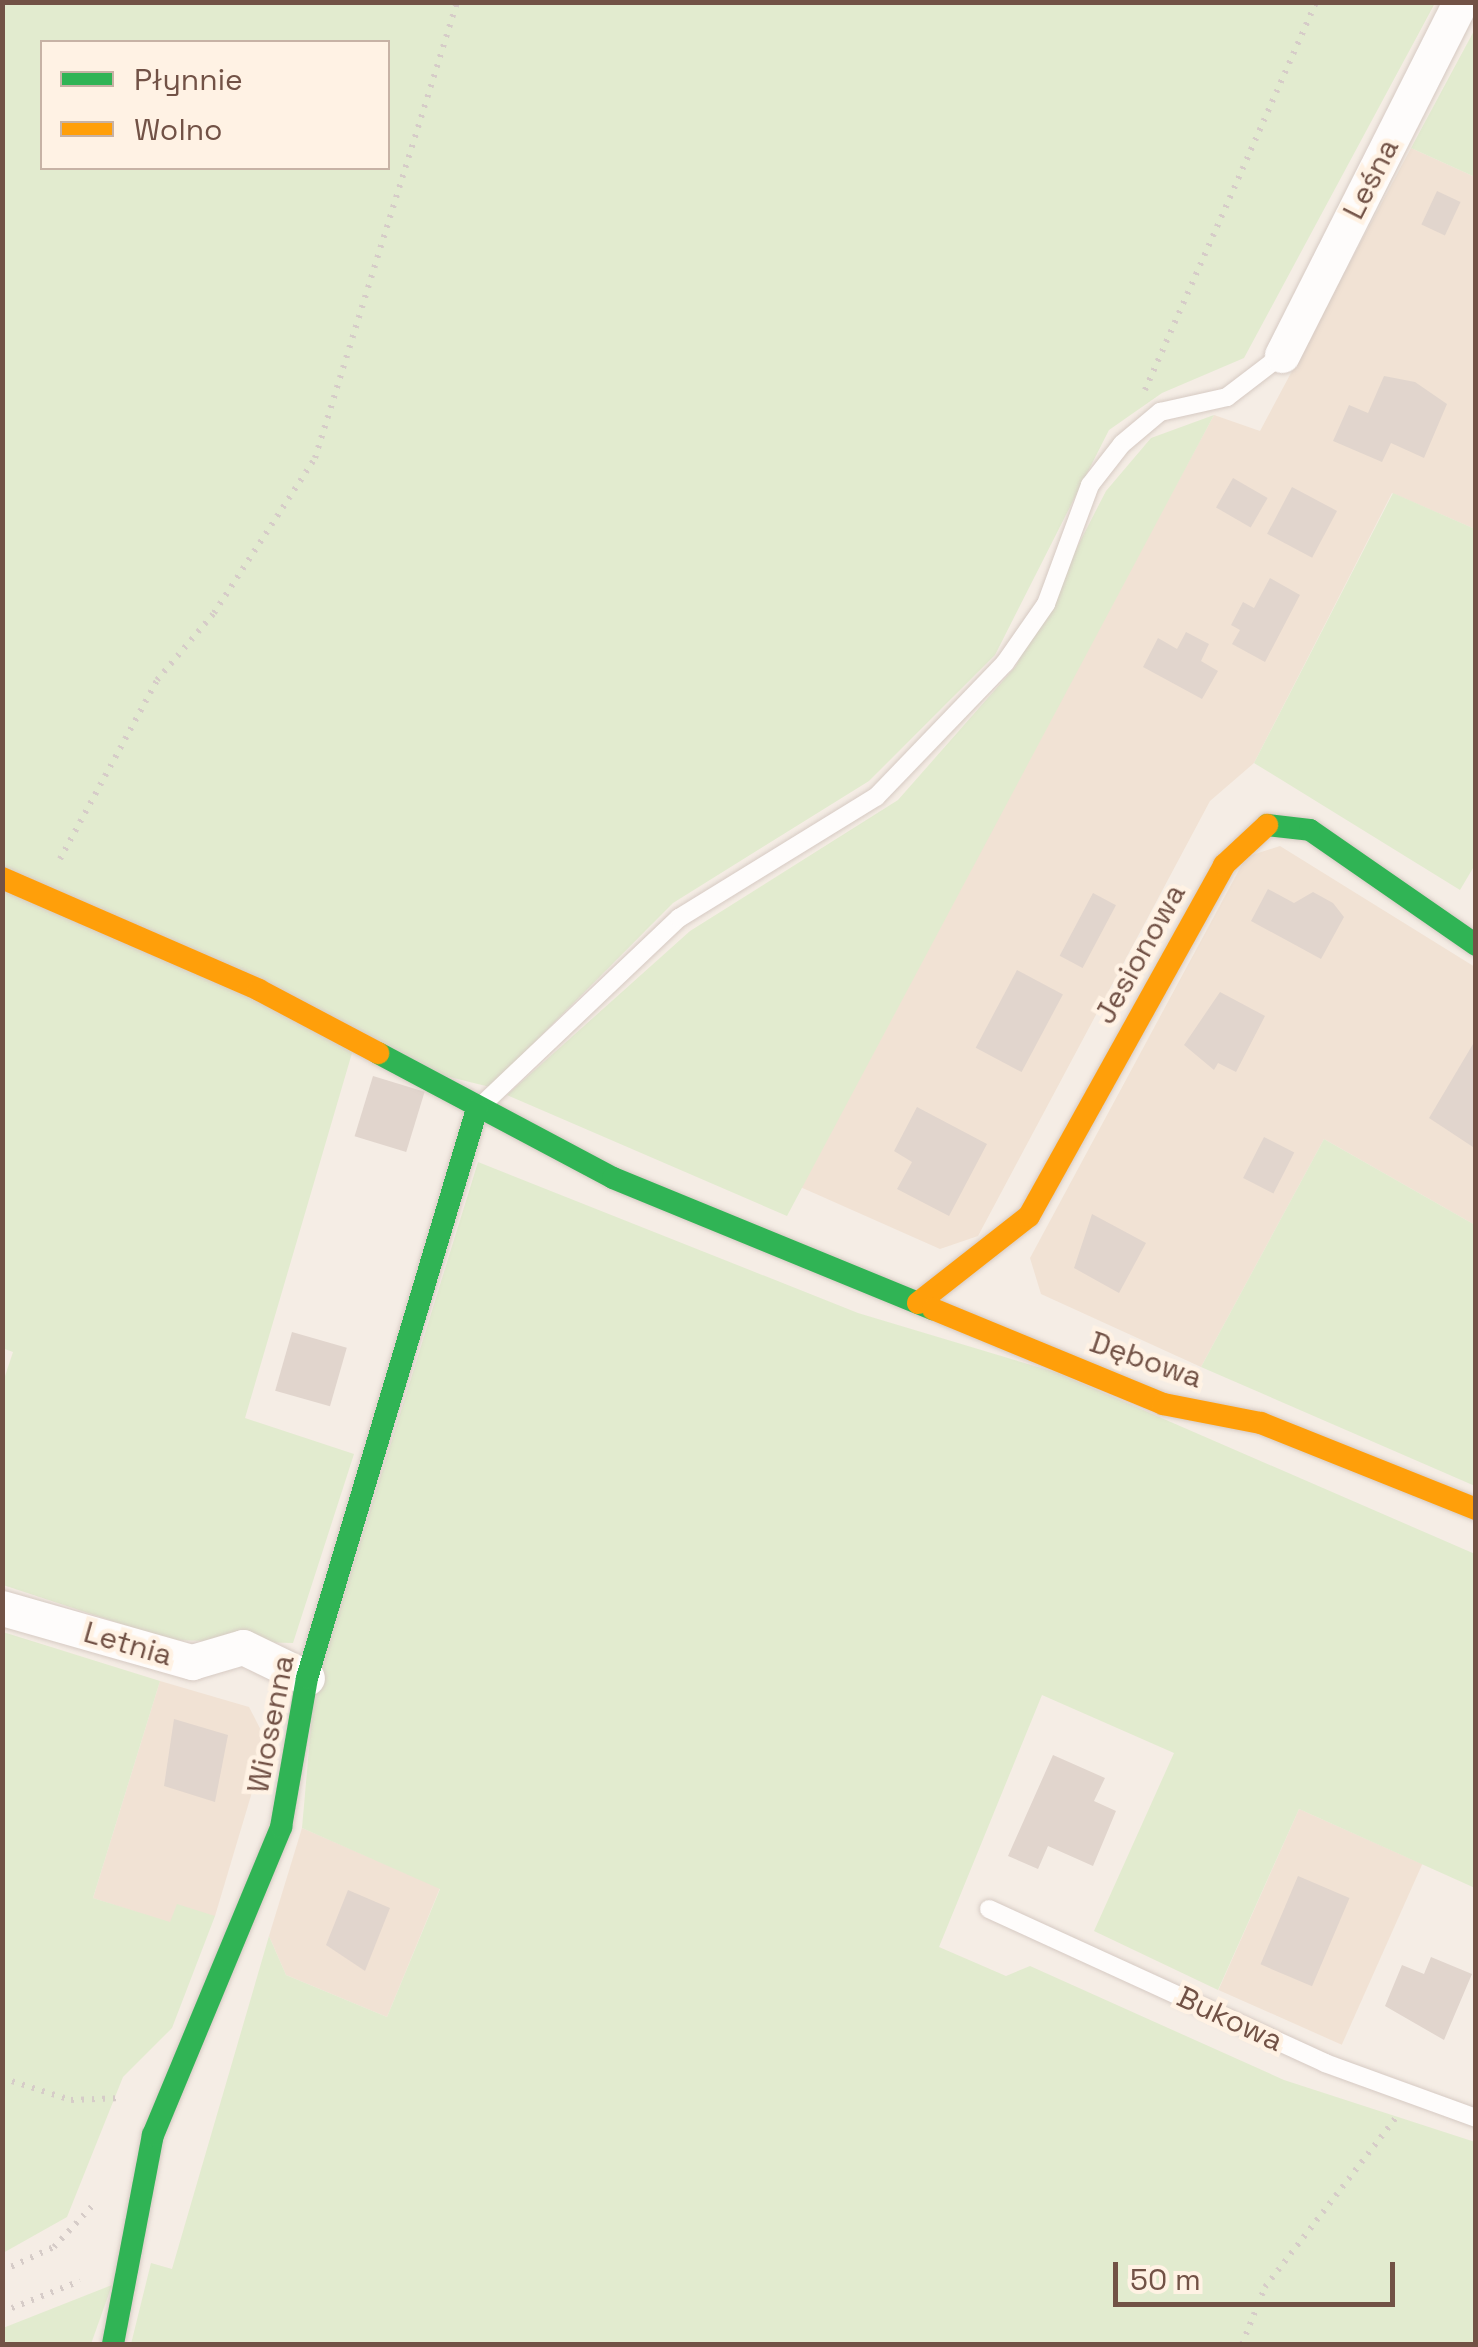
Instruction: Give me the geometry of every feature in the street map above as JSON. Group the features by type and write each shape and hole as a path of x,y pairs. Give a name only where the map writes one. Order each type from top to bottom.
{"street":[{"name":"Leśna","path":"1282,355 1460,2"},
{"name":"Jesionowa","path":"918,1304 1029,1216 1224,864 1268,823 1310,830 1470,941"},
{"name":"Dębowa","path":"2,878 37,898 260,990 545,1148 800,1258 1163,1404 1260,1424 1476,1509"},
{"name":"Wiosenna","path":"113,2344 131,2245 173,2069 280,1827 308,1678 477,1109"},
{"name":"Letnia","path":"2,1608 192,1662 243,1648 308,1678"}],"lane":[{"path":"477,1109 679,918 876,798 1004,663 1046,604 1090,485 1122,444 1160,412 1226,397 1282,355"},
{"path":"1470,941 1476,911"},
{"name":"Bukowa","path":"989,1908 1413,2095 1476,2118"}],"path":[{"path":"37,898 157,680 214,613 315,458 456,2"},
{"path":"1122,444 1316,2"},
{"path":"2,2078 98,2102 173,2069"},
{"path":"1242,2344 1266,2287 1413,2095"},
{"path":"2,2271 54,2248 102,2195"},
{"path":"2,2312 78,2282 131,2245"}],"shaded area":[{"path":"1411,148 1475,177 1475,529 1392,493 1254,763 1210,801 978,1236 940,1249 798,1186 1214,415 1260,431"},
{"path":"1280,846 1475,967 1475,1225 1324,1139 1201,1367 1041,1294 1030,1258 1246,857"},
{"path":"160,1681 249,1707 267,1742 215,1916 170,1923 93,1898"},
{"path":"1299,1809 1422,1864 1342,2045 1218,1990"},
{"path":"302,1828 440,1888 387,2017 286,1975 269,1936"}],"green space":[{"path":"3,3 1435,3 1244,358 1162,393 1109,430 995,655 869,781 673,903 490,1087 352,1053 245,1418 354,1454 293,1643 170,1640 3,1585 2,1385 13,1352 2,1348"},
{"path":"1475,29 1475,177 1411,148"},
{"path":"1214,415 787,1216 507,1095 690,931 898,800 1016,666 1106,491 1151,438"},
{"path":"1393,493 1475,529 1476,863 1460,890 1254,763"},
{"path":"1324,1139 1475,1225 1475,1486 1201,1367"},
{"path":"478,1162 858,1313 1058,1373 1475,1554 1475,1888 1299,1809 1218,1990 1094,1931 1174,1753 1042,1695 939,1947 1006,1976 1030,1966 1284,2080 1475,2142 1475,2344 131,2344 151,2263 172,2269 269,1936 286,1975 387,2017 440,1889 302,1828 314,1692"},
{"path":"3,1632 160,1681 93,1898 170,1922 177,1904 215,1916 172,2028 123,2077 67,2217 3,2253"},
{"path":"112,2285 91,2344 3,2344 3,2328"}],"building":[{"path":"1437,191 1461,202 1445,236 1421,225"},
{"path":"1384,376 1415,382 1447,404 1424,458 1391,443 1382,462 1333,441 1349,405 1368,413"},
{"path":"1233,478 1268,498 1251,527 1216,507"},
{"path":"1292,487 1337,511 1312,558 1267,534"},
{"path":"1270,578 1300,595 1265,662 1232,644 1240,630 1231,625 1243,602 1254,608"},
{"path":"1186,632 1209,644 1201,661 1218,671 1202,699 1143,667 1158,638 1177,649"},
{"path":"1268,889 1294,903 1313,892 1333,903 1344,917 1321,959 1251,921"},
{"path":"1093,893 1116,905 1083,968 1060,956"},
{"path":"1017,970 1063,994 1022,1072 976,1048"},
{"path":"1220,992 1265,1016 1236,1072 1218,1063 1214,1070 1184,1045"},
{"path":"1476,1039 1476,1149 1429,1118"},
{"path":"373,1076 425,1092 406,1152 355,1136"},
{"path":"917,1107 987,1144 949,1216 897,1189 912,1162 894,1151"},
{"path":"1264,1137 1294,1152 1273,1193 1243,1178"},
{"path":"1092,1214 1146,1243 1119,1293 1074,1268"},
{"path":"292,1332 347,1348 330,1406 275,1391"},
{"path":"174,1719 228,1735 215,1802 164,1786"},
{"path":"1053,1755 1105,1778 1094,1801 1116,1811 1093,1866 1048,1846 1038,1869 1008,1856"},
{"path":"1298,1876 1350,1898 1312,1986 1260,1964"},
{"path":"348,1890 390,1908 365,1971 326,1945"},
{"path":"1431,1957 1472,1974 1444,2040 1385,2006 1402,1965 1424,1974"}],"traffic: fast":[{"path":"1267,825 1310,830 1476,945"},
{"path":"378,1053 613,1178 933,1309"},
{"path":"113,2344 153,2135 281,1827 307,1678 477,1109"}],"traffic: slow":[{"path":"918,1303 1029,1216 1224,865 1267,825"},
{"path":"2,878 259,990 378,1053"},
{"path":"933,1309 1163,1404 1261,1423 1476,1509"}]}
